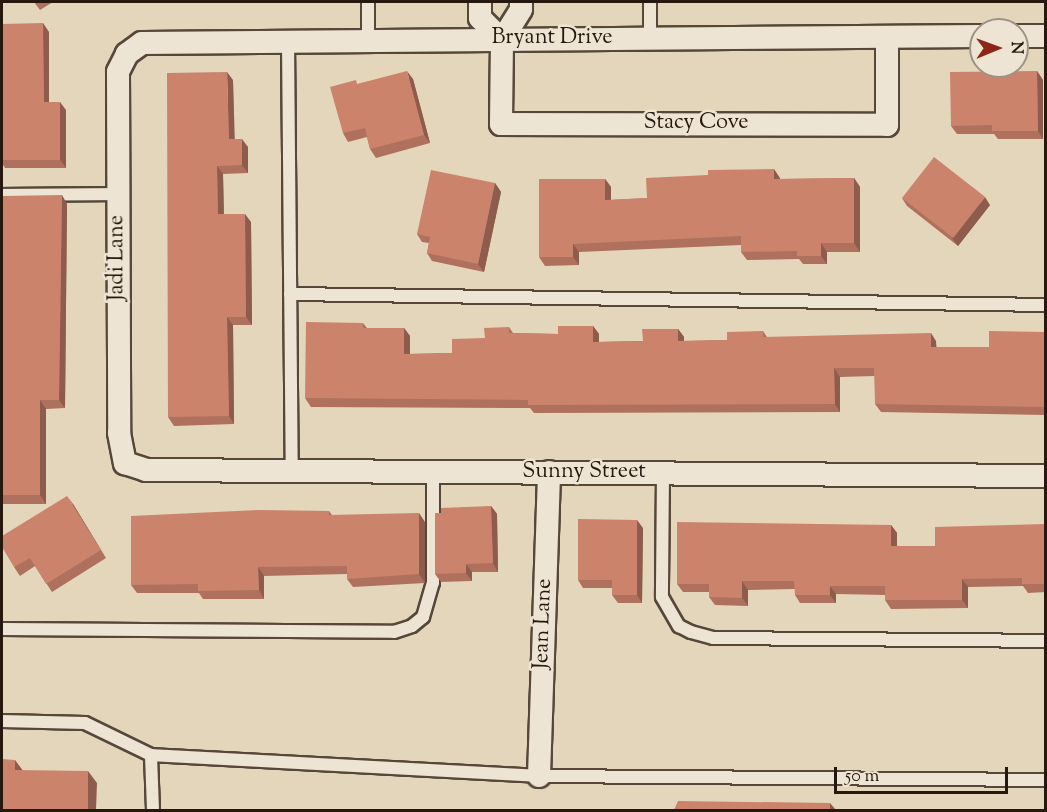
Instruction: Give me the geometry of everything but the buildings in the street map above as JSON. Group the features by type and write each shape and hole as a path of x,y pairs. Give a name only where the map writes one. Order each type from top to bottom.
{"street":[{"path":"480,2 480,18 502,40 521,9 521,2"},
{"name":"Bryant Drive","path":"127,54 142,43 969,36"},
{"path":"1029,36 1046,36"},
{"name":"Stacy Cove","path":"502,40 501,124 887,124 887,37"},
{"name":"Jadi Lane","path":"124,463 118,433 118,72 127,54"},
{"name":"Sunny Street","path":"124,463 146,470 1046,476"},
{"name":"Jean Lane","path":"539,776 549,472"}],"lane":[{"path":"368,2 368,41"},
{"path":"650,2 650,39"},
{"path":"288,41 292,471"},
{"path":"2,195 118,194"},
{"path":"290,294 1046,305"},
{"path":"2,629 394,632 412,626 423,617 433,583 433,472"},
{"path":"663,473 662,597 679,626 691,632 713,638 1046,641"},
{"path":"2,721 85,723 151,755 539,776 1046,780"},
{"path":"151,755 153,810"}]}
